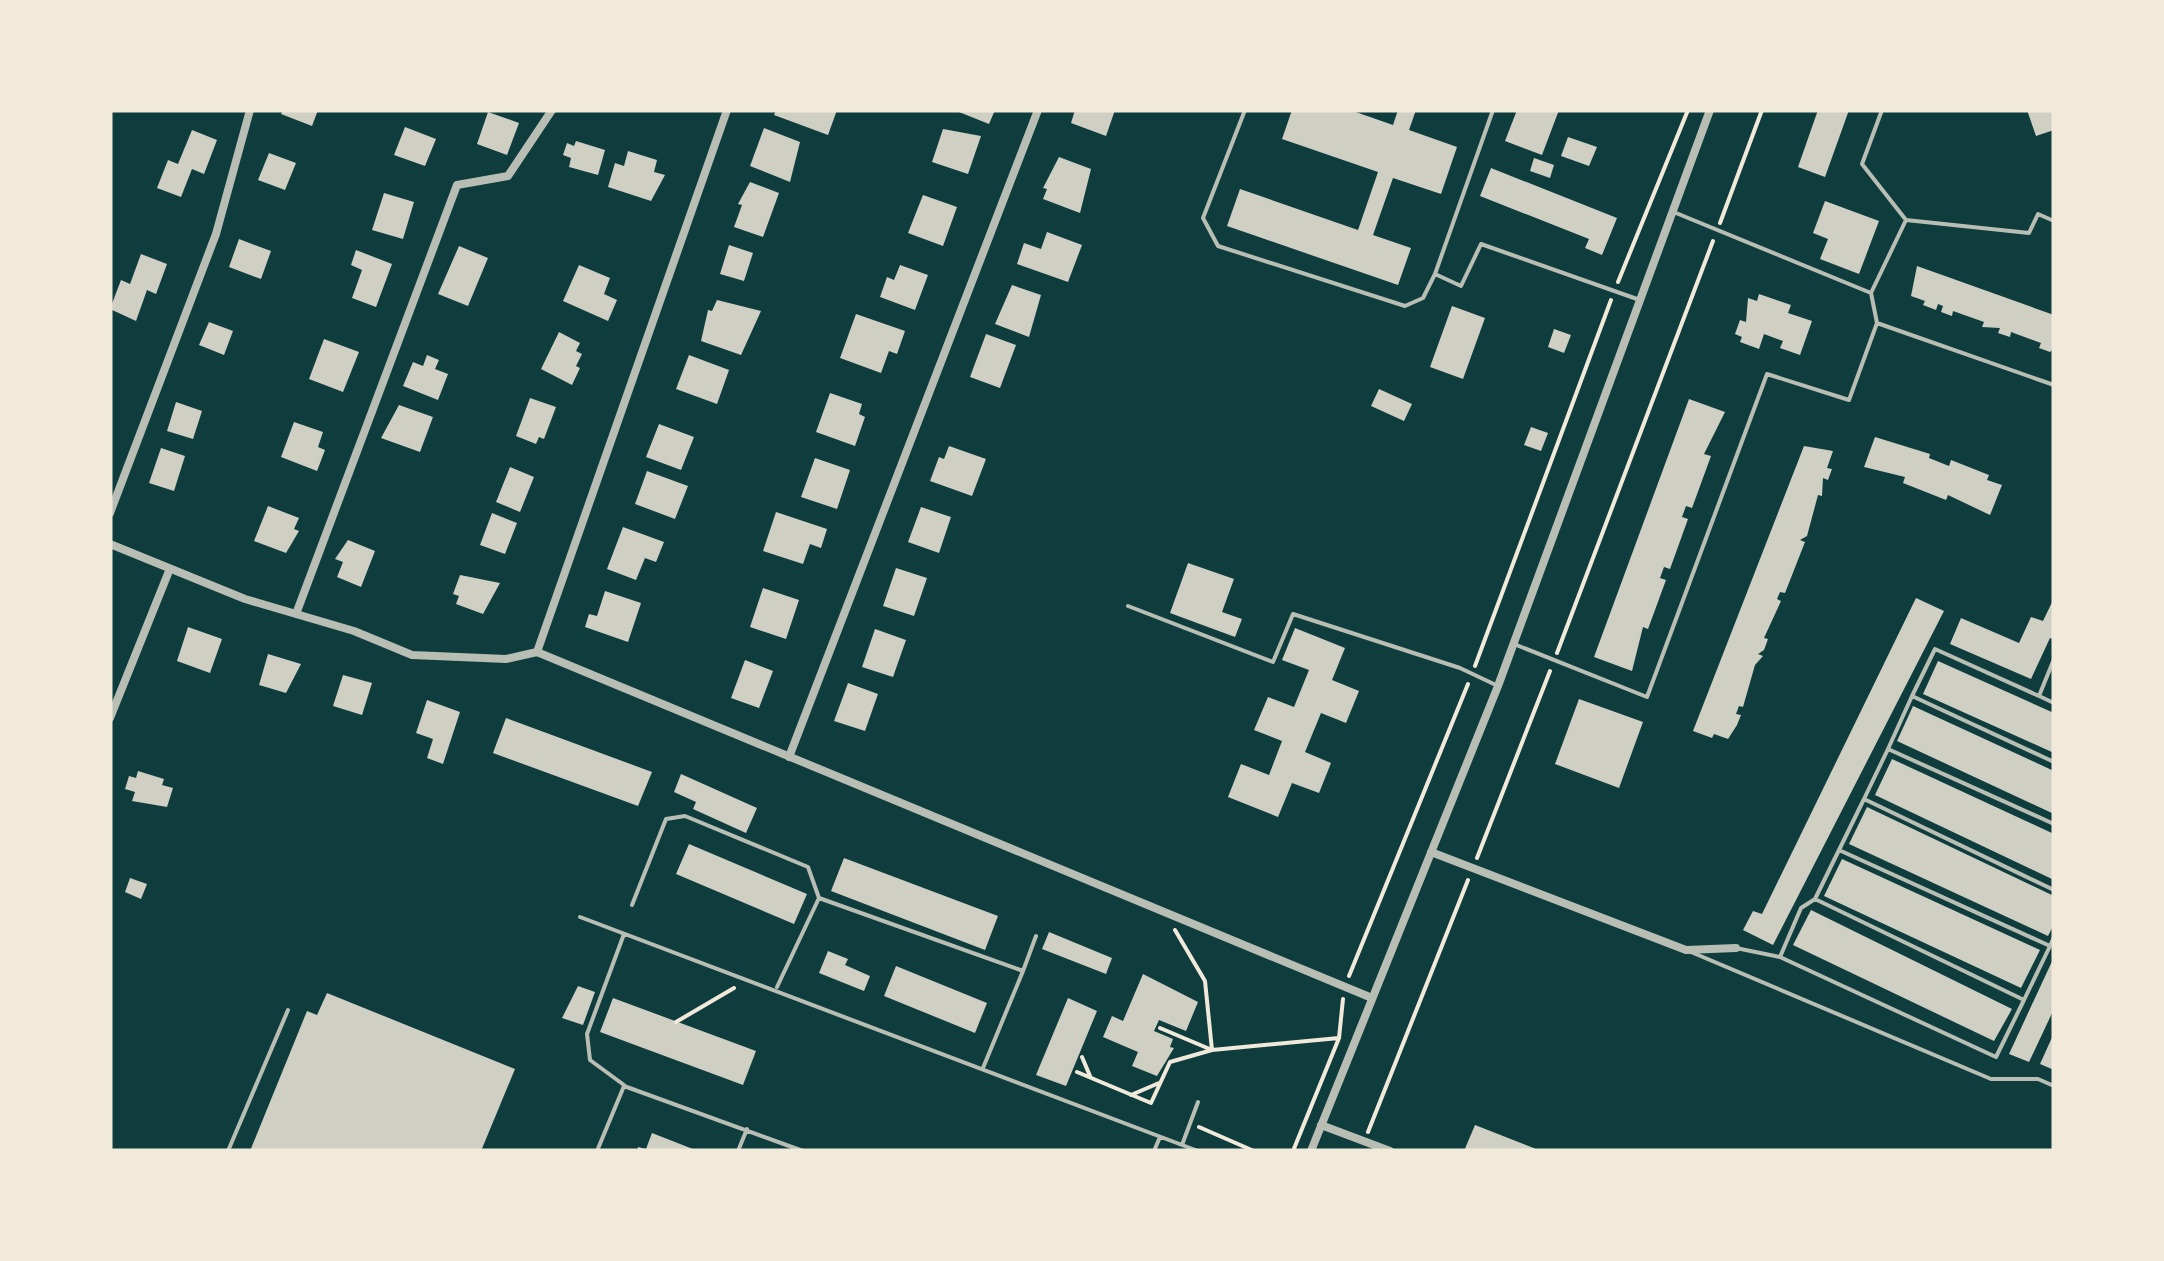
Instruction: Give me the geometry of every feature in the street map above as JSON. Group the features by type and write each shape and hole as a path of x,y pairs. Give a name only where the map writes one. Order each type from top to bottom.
{"street":[{"path":"110,513 216,234 250,110"},
{"path":"296,614 457,185 508,176 552,110"},
{"path":"537,652 727,110"},
{"path":"789,757 1038,110"},
{"path":"1311,1151 1498,686 1710,110"},
{"path":"110,544 170,571 412,655 506,658 537,652 1372,998"},
{"path":"110,718 170,571"},
{"path":"1431,852 1686,950 1736,948"},
{"path":"1321,1125 1390,1151"}],"lane":[{"path":"1245,110 1204,218 1218,246 1405,306 1423,298 1434,274 1493,110"},
{"path":"1882,110 1862,164 1906,220 2029,233 2038,214 2054,221"},
{"path":"1672,211 1872,293"},
{"path":"1513,644 1647,697 1767,374 1849,400 1877,323 1872,293 1906,220"},
{"path":"1434,274 1461,286 1481,244 1642,300"},
{"path":"1877,323 2054,385"},
{"path":"1128,606 1273,662 1292,614 1498,686"},
{"path":"1780,958 1801,908 1815,899 1840,850 1935,650 2054,703"},
{"path":"2040,696 2054,659"},
{"path":"1912,696 2054,762"},
{"path":"1888,749 2054,824"},
{"path":"1864,799 2054,890"},
{"path":"632,905 666,819 685,816 808,867 819,898 777,988"},
{"path":"1840,850 2051,944"},
{"path":"819,898 1023,971"},
{"path":"1815,899 2024,1000"},
{"path":"580,917 751,978 1198,1151"},
{"path":"624,934 587,1034 590,1060 624,1086 803,1151"},
{"path":"983,1068 1036,936"},
{"path":"1736,948 1780,958 1996,1056 2054,937"},
{"path":"1686,950 1990,1079 2038,1079 2054,1086"},
{"path":"228,1151 288,1010"},
{"path":"597,1151 624,1086"},
{"path":"1182,1145 1198,1102"},
{"path":"738,1151 747,1130"},
{"path":"1154,1151 1160,1136"}],"path":[{"path":"1293,1151 1340,1038 1344,987 1472,675 1614,292 1688,110"},
{"path":"1364,1141 1554,662 1762,110"},
{"path":"1166,914 1205,980 1212,1050"},
{"path":"676,1022 751,978"},
{"path":"1160,1028 1212,1050"},
{"path":"1077,1072 1151,1104 1170,1062 1212,1050 1340,1038"},
{"path":"1082,1058 1092,1078"},
{"path":"1131,1095 1161,1081"},
{"path":"1190,1124 1254,1151"}],"building":[{"path":"283,110 318,110 312,126 281,114"},
{"path":"776,110 837,110 828,135 774,115"},
{"path":"954,110 995,110 989,124"},
{"path":"1075,110 1115,110 1106,136 1071,123"},
{"path":"1292,110 1350,110 1393,125 1398,110 1416,110 1409,130 1457,147 1441,194 1393,178 1373,235 1411,248 1398,285 1227,226 1240,189 1358,230 1378,172 1282,139"},
{"path":"1517,110 1559,110 1542,155 1505,141"},
{"path":"1818,110 1849,110 1825,177 1798,167"},
{"path":"2027,110 2054,110 2054,130 2036,136"},
{"path":"488,112 519,123 507,155 477,144"},
{"path":"405,127 436,139 425,166 394,155"},
{"path":"764,128 800,142 790,182 750,166"},
{"path":"943,129 981,136 968,174 932,162"},
{"path":"192,130 217,140 204,174 192,169 181,197 157,188 168,160 178,164"},
{"path":"1568,137 1597,147 1589,166 1561,156"},
{"path":"576,141 605,150 598,175 569,167 571,158 563,155 567,143 574,146"},
{"path":"628,151 657,160 654,172 665,175 651,201 608,187 615,163 624,166"},
{"path":"269,153 296,163 285,190 258,180"},
{"path":"1059,157 1091,169 1080,213 1043,199 1047,189 1043,188"},
{"path":"1534,158 1554,165 1550,178 1530,171"},
{"path":"1491,168 1617,218 1602,255 1585,248 1589,239 1480,196"},
{"path":"750,182 779,193 763,237 734,227 742,205 738,204"},
{"path":"384,193 414,202 403,239 372,230"},
{"path":"923,195 957,207 943,246 908,233"},
{"path":"1825,201 1879,221 1859,274 1820,259 1828,239 1813,233"},
{"path":"1047,232 1082,245 1068,282 1017,264 1024,243 1041,249"},
{"path":"239,239 271,251 261,279 229,267"},
{"path":"729,245 753,253 744,281 720,274"},
{"path":"459,246 488,258 468,306 438,294"},
{"path":"356,250 392,264 376,307 352,298 362,270 351,265"},
{"path":"141,254 167,264 156,294 147,290 136,321 110,309 121,280 130,284"},
{"path":"579,265 610,278 604,294 617,300 608,321 563,301"},
{"path":"900,265 928,275 915,310 880,297 887,277 894,280"},
{"path":"1917,266 2054,315 2054,348 2050,352 2039,348 2041,343 2011,332 2010,337 1998,333 2000,328 1982,327 1984,322 1953,311 1952,316 1941,312 1943,306 1938,304 1936,310 1923,305 1925,301 1911,296"},
{"path":"1012,285 1041,295 1029,337 995,324"},
{"path":"1759,294 1791,305 1788,313 1812,321 1800,355 1780,348 1783,341 1764,334 1759,349 1740,342 1742,337 1735,334 1740,320 1746,322 1748,298 1757,301"},
{"path":"717,300 761,311 741,355 701,341 708,310 712,311"},
{"path":"1452,306 1485,318 1463,379 1430,367"},
{"path":"856,314 905,331 897,354 889,351 881,373 840,358"},
{"path":"209,322 233,331 224,355 199,345"},
{"path":"1554,329 1571,335 1564,353 1548,347"},
{"path":"559,332 580,343 576,351 582,354 576,366 580,368 572,385 541,369"},
{"path":"986,334 1016,345 1000,388 970,377"},
{"path":"324,339 359,352 343,392 309,379"},
{"path":"427,355 439,360 435,369 448,374 438,400 403,386 413,362 423,366"},
{"path":"689,355 729,370 717,404 676,389"},
{"path":"1379,389 1412,404 1404,421 1371,406"},
{"path":"830,393 862,404 859,414 865,417 855,446 816,432"},
{"path":"530,398 556,407 544,439 539,437 536,444 516,436"},
{"path":"1689,399 1725,412 1704,454 1711,456 1692,508 1686,506 1682,517 1688,519 1670,569 1664,567 1660,578 1666,580 1648,629 1643,627 1632,671 1594,657"},
{"path":"176,402 202,411 193,439 167,431"},
{"path":"399,405 433,417 420,452 381,438"},
{"path":"294,422 323,432 318,447 325,450 317,471 281,457"},
{"path":"659,424 694,437 681,470 646,457"},
{"path":"1531,427 1548,433 1541,451 1524,445"},
{"path":"1875,437 1930,454 1929,458 1949,466 1951,460 1989,475 1987,480 2002,485 1990,515 1948,495 1946,500 1903,483 1905,477 1864,467"},
{"path":"949,446 986,459 972,496 930,481 939,457 944,459"},
{"path":"1804,446 1833,451 1827,468 1832,469 1828,480 1823,478 1822,496 1818,495 1807,536 1800,540 1805,542 1785,593 1780,592 1777,599 1781,601 1764,638 1768,639 1764,650 1758,654 1763,656 1755,665 1743,707 1739,706 1736,714 1741,715 1737,725 1728,739 1714,734 1712,738 1693,731"},
{"path":"161,448 185,456 174,491 149,483"},
{"path":"815,458 850,470 837,509 801,497"},
{"path":"510,467 534,477 520,512 496,502"},
{"path":"647,471 688,486 675,519 635,504"},
{"path":"268,506 299,518 294,529 299,531 286,553 254,541"},
{"path":"921,507 951,517 939,553 908,542"},
{"path":"776,512 827,529 821,548 810,544 803,564 763,551"},
{"path":"492,513 517,523 505,554 480,545"},
{"path":"623,527 664,542 656,562 645,558 636,580 607,569"},
{"path":"348,540 375,551 361,587 337,577 343,562 335,559"},
{"path":"1188,563 1234,579 1222,612 1242,619 1235,637 1170,613"},
{"path":"896,568 927,578 914,616 883,606"},
{"path":"460,575 500,583 483,614 456,604 459,596 453,594"},
{"path":"763,588 799,600 786,639 750,627"},
{"path":"605,591 641,603 628,642 585,627 589,614 597,616"},
{"path":"1916,598 1944,611 1773,945 1743,930 1753,911 1762,914"},
{"path":"2054,598 2054,640 2050,638 2031,679 1950,644 1961,618 2019,643 2031,617 2043,621"},
{"path":"188,627 222,639 210,673 177,661"},
{"path":"1295,628 1345,648 1332,680 1359,691 1346,723 1321,713 1305,752 1331,763 1319,793 1292,783 1278,817 1228,797 1241,764 1269,775 1282,741 1254,730 1268,697 1294,707 1309,670 1282,660"},
{"path":"875,629 906,640 893,677 862,667"},
{"path":"268,654 301,664 286,693 259,685"},
{"path":"745,660 773,671 759,708 731,698"},
{"path":"1938,661 2054,713 2054,753 1923,694"},
{"path":"343,675 372,683 362,715 333,706"},
{"path":"848,683 878,694 865,731 834,721"},
{"path":"1579,699 1643,722 1619,788 1555,764"},
{"path":"427,700 460,712 443,764 427,758 433,739 416,733"},
{"path":"1913,706 2054,771 2054,814 1897,741"},
{"path":"506,718 652,772 638,806 493,753"},
{"path":"1892,759 2054,834 2054,880 1875,795"},
{"path":"138,771 164,779 162,785 173,788 167,807 132,801 135,792 125,789 129,776 136,778"},
{"path":"681,774 757,808 746,833 693,809 696,802 674,792"},
{"path":"1867,807 2054,896 2054,924 2048,936 1849,844"},
{"path":"689,844 807,894 794,924 676,874"},
{"path":"844,858 998,916 985,950 831,891"},
{"path":"1842,859 2040,950 2021,988 1824,896"},
{"path":"130,878 147,884 141,899 125,892"},
{"path":"1811,910 2012,1009 1994,1041 1793,945"},
{"path":"1049,932 1112,958 1106,974 1042,949"},
{"path":"828,951 848,959 845,965 870,976 864,991 819,973"},
{"path":"2054,957 2054,1009 2029,1062 2009,1054"},
{"path":"896,966 987,1003 975,1033 884,996"},
{"path":"1143,974 1198,1002 1186,1031 1159,1020 1154,1031 1173,1039 1170,1047 1174,1048 1157,1076 1132,1066 1138,1052 1103,1037 1112,1016 1123,1021"},
{"path":"578,986 595,992 583,1025 562,1018"},
{"path":"327,993 515,1069 481,1151 250,1151 307,1011 317,1015"},
{"path":"613,998 756,1051 743,1085 600,1032"},
{"path":"1068,998 1097,1011 1066,1086 1036,1075"},
{"path":"2054,1033 2054,1070 2040,1064"},
{"path":"1475,1125 1541,1151 1464,1151"},
{"path":"652,1133 698,1151 637,1151 638,1147 646,1149"}]}
